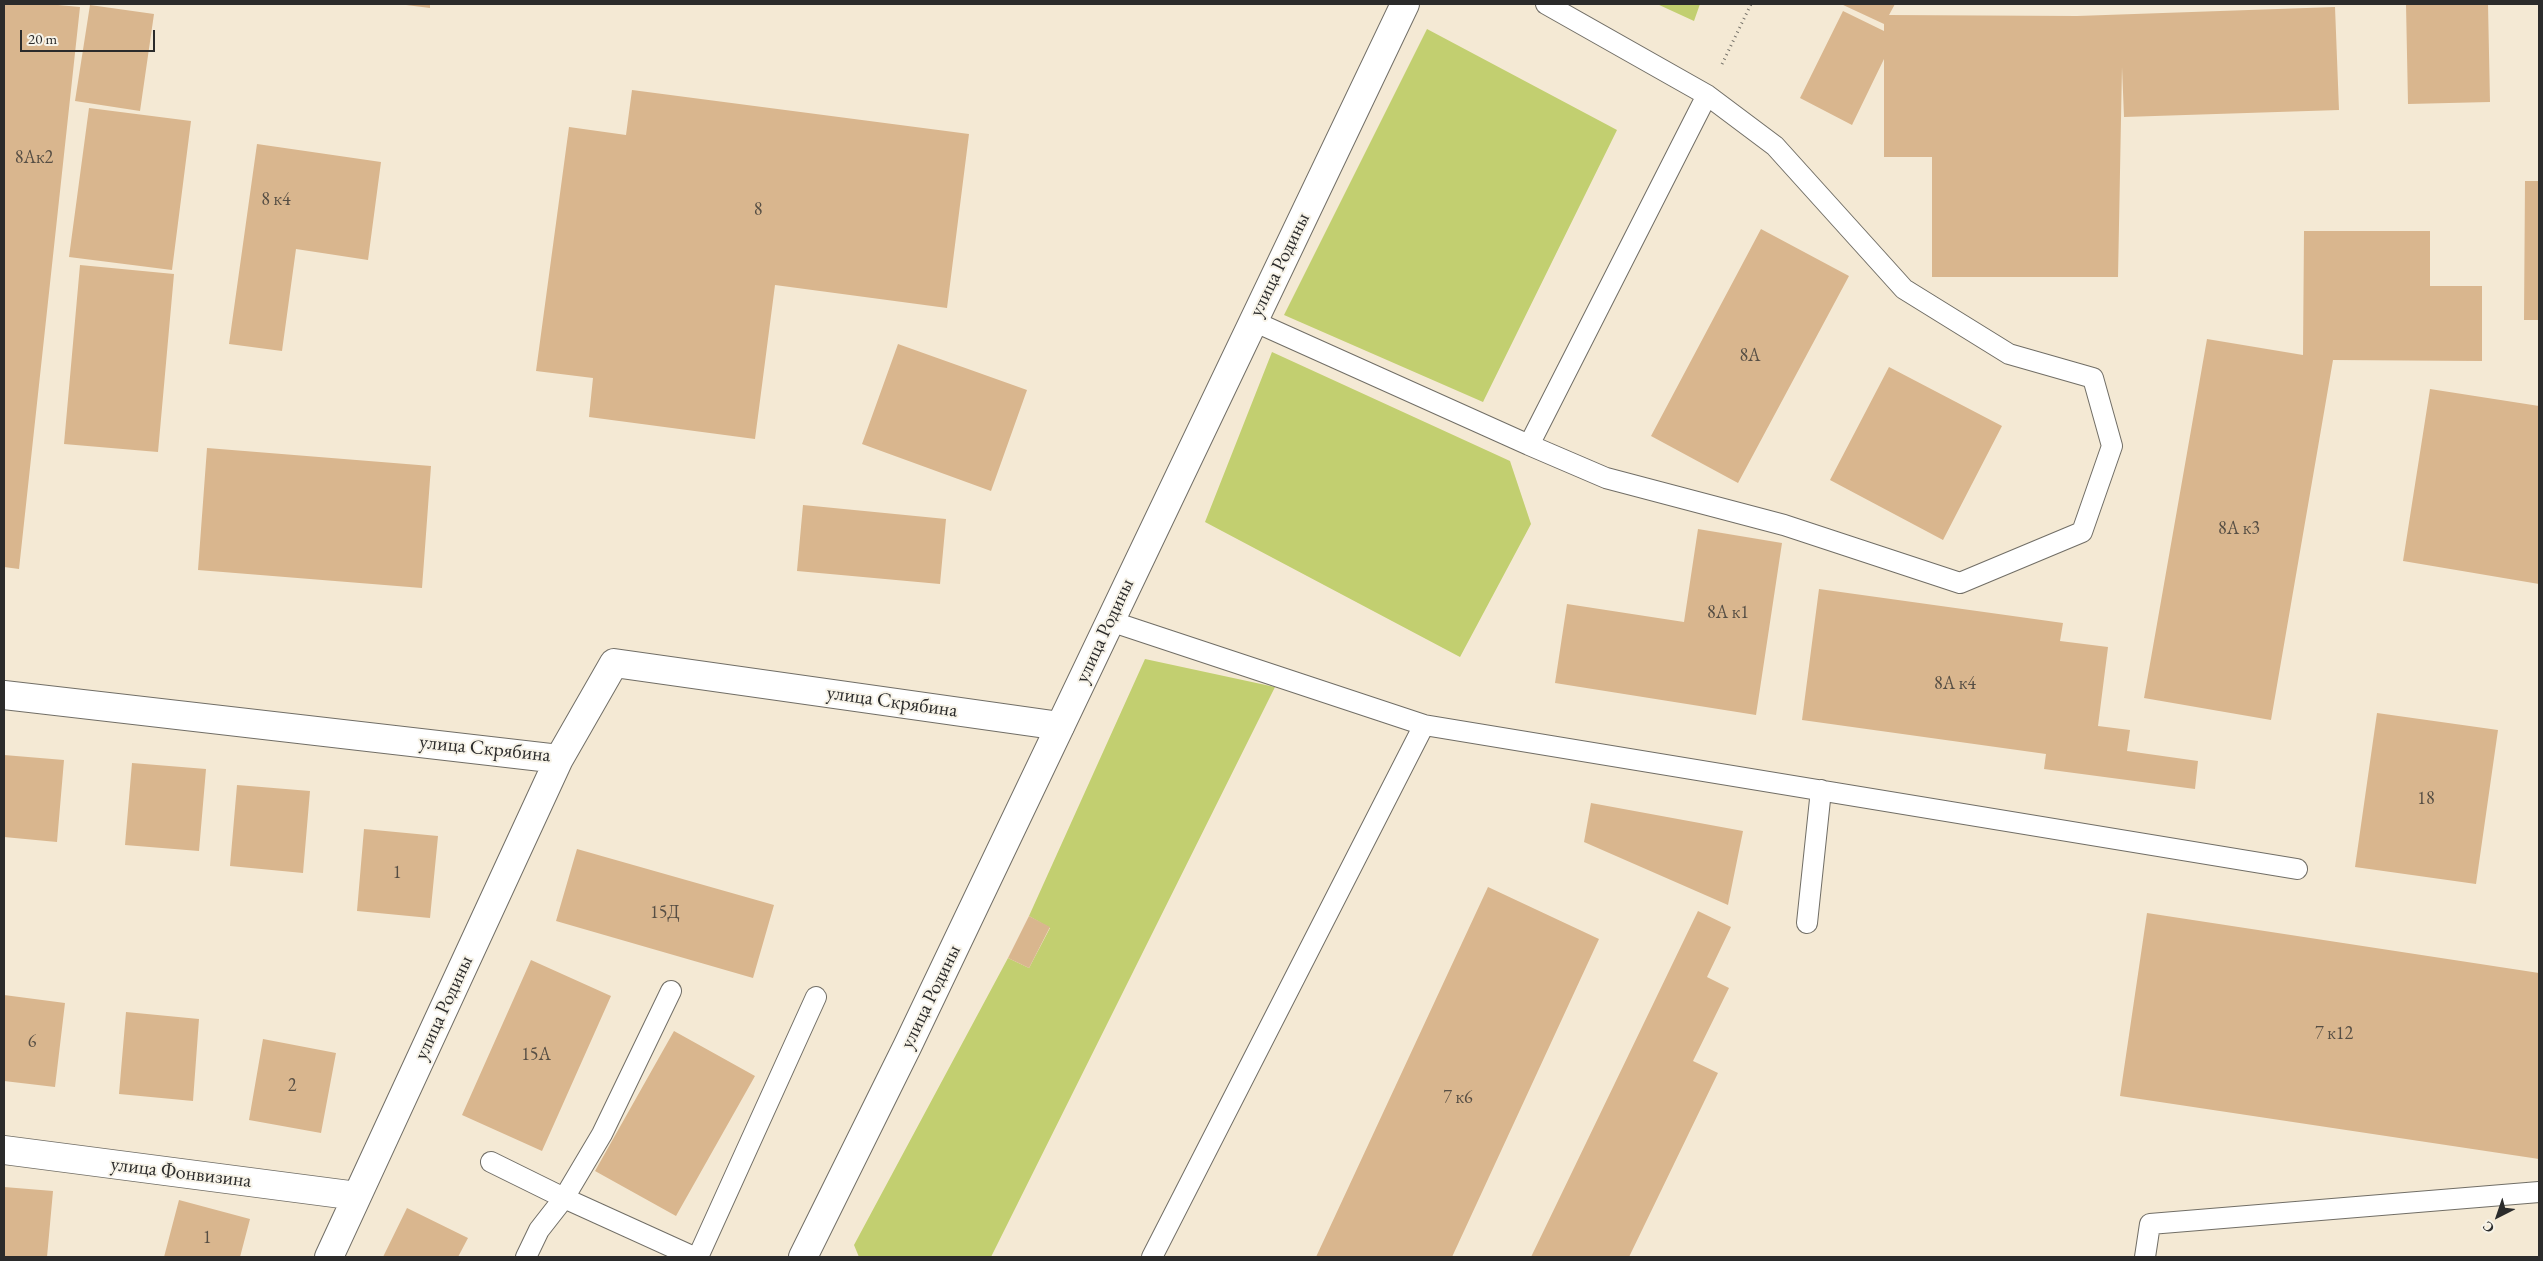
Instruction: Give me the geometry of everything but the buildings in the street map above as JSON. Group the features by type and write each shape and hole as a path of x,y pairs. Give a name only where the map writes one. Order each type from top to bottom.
{"street":[{"name":"улица Родины","path":"803,1257 907,1047 1405,4"},
{"name":"улица Скрябина","path":"4,695 559,759 614,663 1060,726"},
{"name":"улица Родины","path":"329,1257 559,759"},
{"name":"улица Фонвизина","path":"4,1150 357,1196"}],"lane":[{"path":"1253,321 1528,445 1606,478 1784,526 1960,583 2082,532 2112,446 2093,378 2009,354 1904,289 1775,146 1707,95 1546,4"},
{"path":"1528,445 1707,95"},
{"path":"1110,622 1424,725 2297,869"},
{"path":"1152,1257 1424,725"},
{"path":"1807,923 1821,790"},
{"path":"526,1257 538,1230 564,1198 602,1134 671,991"},
{"path":"698,1257 816,997"},
{"path":"491,1162 564,1198 694,1257"},
{"path":"2145,1257 2150,1224 2539,1192"}],"path":[{"path":"1707,95 1751,4"}],"green space":[{"path":"1657,4 1700,4 1694,21"},
{"path":"1427,29 1617,130 1483,402 1284,315"},
{"path":"1272,352 1510,461 1531,524 1460,657 1205,522"},
{"path":"1145,659 1275,687 991,1257 859,1257 854,1245 1008,958 1029,968 1050,928 1029,916"}]}
